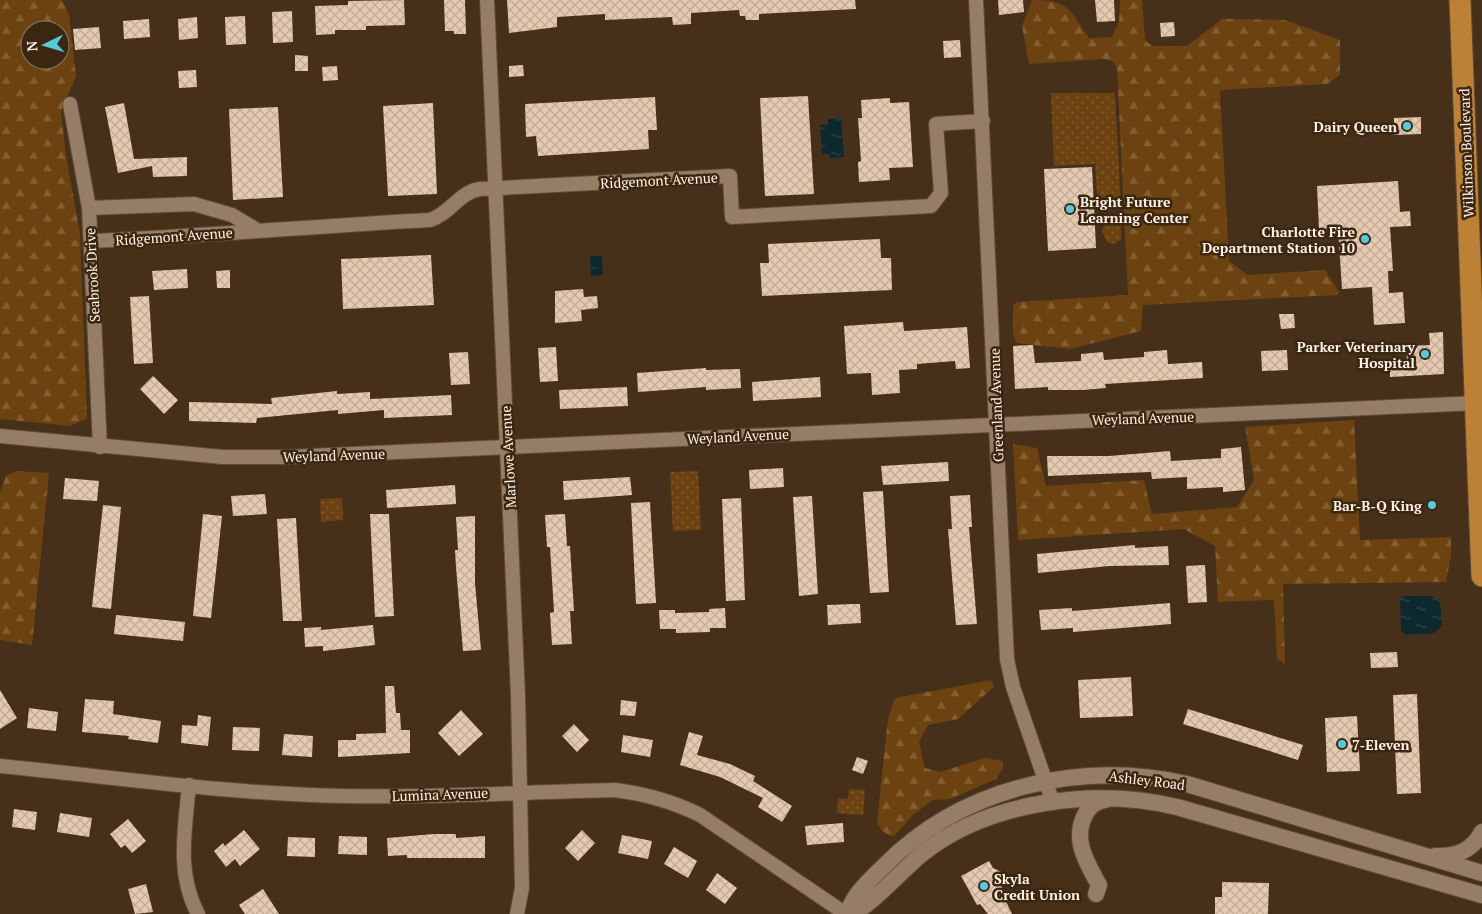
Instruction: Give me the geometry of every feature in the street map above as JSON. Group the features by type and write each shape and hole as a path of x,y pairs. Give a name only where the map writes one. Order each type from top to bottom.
{"main road":[{"name":"Wilkinson Boulevard","path":"1460,0 1479,403 1482,576"},
{"path":"1471,260 1482,321"}],"street":[{"name":"Marlowe Avenue","path":"486,0 521,792 522,888 517,914"},
{"name":"Greenland Avenue","path":"976,0 1007,659 1013,687 1053,803"},
{"name":"Seabrook Drive","path":"70,104 90,208 100,447"},
{"name":"Ridgemont Avenue","path":"91,241 188,237 259,230 430,220 440,217 460,198 473,190 730,176 732,217 931,206 941,193 936,124 983,121"},
{"name":"Ridgemont Avenue","path":"90,208 194,204 232,215 259,230"},
{"name":"Weyland Avenue","path":"0,436 100,447 223,457 259,457 1479,403"},
{"name":"Lumina Avenue","path":"0,766 189,785 343,796 615,790 655,796 700,815 848,914"},
{"name":"Ashley Road","path":"848,914 850,904 899,850 924,831 959,811 985,799 1045,781 1105,775 1173,781 1482,873"},
{"path":"189,785 183,862 186,884 198,914"},
{"name":"Ashley Road","path":"848,914 864,906 924,852 952,834 1002,813 1053,803 1109,798 1141,800 1177,807 1482,895"},
{"path":"1096,894 1099,885 1082,853 1080,830 1084,817 1090,807 1096,802 1109,798"},
{"path":"1416,853 1442,856 1460,853 1474,843 1482,832"}],"green space":[{"path":"0,0 62,0 69,14 70,20 20,20 20,70 70,70 70,23 76,76 61,112 66,156 80,234 87,418 70,426 0,419"},
{"path":"1032,0 1054,2 1067,8 1089,38 1112,37 1119,22 1120,0 1142,0 1145,40 1152,46 1187,46 1222,19 1285,20 1340,40 1340,75 1327,84 1220,90 1229,261 1248,275 1325,270 1339,292 1337,295 1143,305 1141,331 1070,349 1017,343 1013,335 1013,306 1017,302 1128,295 1117,68 1112,61 1104,59 1029,64 1022,26"},
{"path":"1051,93 1115,93 1121,208 1098,209 1095,164 1054,166"},
{"path":"1111,219 1119,220 1121,224 1121,239 1115,244 1107,242 1102,231 1105,222"},
{"path":"1354,420 1360,540 1451,537 1451,555 1446,582 1283,584 1285,664 1277,659 1274,600 1218,602 1215,546 1184,529 1018,540 1013,444 1037,448 1046,486 1144,480 1152,514 1237,507 1254,480 1245,427"},
{"path":"17,471 49,473 32,645 0,640 0,492 6,476"},
{"path":"698,471 701,530 673,531 670,472"},
{"path":"342,498 343,520 321,522 320,499"},
{"path":"991,680 994,687 958,719 928,725 919,742 925,768 940,772 985,758 1003,761 1003,768 996,779 950,799 933,800 914,814 893,837 882,831 877,823 888,718 895,698"},
{"path":"849,789 865,790 863,815 837,813 838,798 848,799"}],"water":[{"path":"841,118 844,157 830,158 829,154 822,154 820,125 828,125 828,119"},
{"path":"590,256 602,256 603,275 591,276"},
{"path":"1404,596 1431,596 1440,600 1442,626 1434,633 1404,635 1401,631 1400,599"}],"building":[{"path":"404,0 405,25 366,26 366,30 335,30 335,34 316,35 315,6 348,5 348,1"},
{"path":"444,0 465,0 466,34 454,34 454,31 445,31"},
{"path":"507,0 855,0 856,9 759,14 759,20 746,20 745,16 740,16 739,10 691,13 691,24 673,25 672,17 605,20 605,14 557,17 557,27 509,33"},
{"path":"998,0 1023,0 1024,12 999,15"},
{"path":"1095,0 1114,0 1115,21 1097,22"},
{"path":"292,11 293,42 273,43 272,12"},
{"path":"245,16 246,44 226,45 225,17"},
{"path":"197,17 198,38 179,40 178,19"},
{"path":"149,19 150,37 124,39 123,21"},
{"path":"1174,22 1175,36 1161,37 1160,23"},
{"path":"99,27 101,48 75,50 73,29"},
{"path":"960,40 961,57 944,58 943,41"},
{"path":"295,55 308,56 308,71 295,71"},
{"path":"523,65 524,76 509,77 509,66"},
{"path":"337,66 338,80 323,81 322,67"},
{"path":"196,70 197,87 179,88 178,71"},
{"path":"808,96 814,194 765,196 760,98"},
{"path":"655,97 657,130 648,130 649,149 538,156 536,136 526,137 525,104"},
{"path":"890,98 890,103 909,102 913,167 889,168 890,180 859,182 858,162 861,161 858,118 862,118 861,100"},
{"path":"124,103 134,159 187,157 187,176 153,177 152,166 118,173 105,107"},
{"path":"433,103 437,194 388,196 383,106"},
{"path":"278,107 283,197 233,200 229,109"},
{"name":"Dairy Queen","path":"1421,117 1421,134 1394,135 1394,118"},
{"name":"Bright Future Learning Center","path":"1092,167 1096,248 1048,251 1044,169"},
{"name":"Charlotte Fire Department Station 10","path":"1398,181 1400,212 1410,211 1411,226 1390,227 1393,271 1388,271 1389,293 1403,292 1405,323 1374,325 1372,287 1342,289 1338,228 1319,229 1317,186"},
{"path":"880,239 881,258 891,258 892,290 762,296 760,263 769,263 768,244"},
{"path":"431,255 434,305 343,309 341,259"},
{"path":"187,269 188,288 154,290 152,271"},
{"path":"230,270 230,288 217,288 216,271"},
{"path":"583,289 584,297 597,296 598,308 581,310 582,321 555,323 555,291"},
{"path":"149,296 153,363 134,364 130,297"},
{"path":"1279,314 1294,314 1295,328 1281,329"},
{"path":"903,322 904,331 967,327 970,368 956,369 955,361 917,364 917,369 899,370 900,393 872,395 871,373 847,374 844,326"},
{"name":"Parker Veterinary Hospital","path":"1443,332 1444,374 1390,377 1390,363 1407,362 1406,346 1430,345 1429,333"},
{"path":"1033,345 1035,363 1081,361 1081,354 1103,352 1104,360 1144,357 1144,352 1167,350 1168,364 1202,362 1203,378 1105,384 1106,388 1083,390 1048,390 1048,387 1015,389 1013,346"},
{"path":"556,347 558,381 540,382 538,348"},
{"path":"1287,350 1288,370 1262,371 1261,351"},
{"path":"468,352 470,384 451,385 449,353"},
{"path":"706,368 706,370 740,369 741,388 706,390 706,387 638,392 637,373"},
{"path":"153,376 178,400 164,414 140,389"},
{"path":"820,377 821,397 753,401 752,382"},
{"path":"627,387 628,406 560,409 559,390"},
{"path":"337,391 337,394 370,392 370,399 451,395 452,415 384,418 384,410 338,414 338,410 257,418 256,423 189,421 189,402 272,404 271,398"},
{"path":"1241,447 1245,490 1223,492 1223,487 1187,489 1187,477 1152,479 1151,472 1048,476 1047,456 1109,456 1170,451 1171,461 1221,458 1221,449"},
{"path":"948,462 949,481 883,485 881,466"},
{"path":"783,468 784,487 750,489 749,470"},
{"path":"630,477 632,495 564,500 563,481"},
{"path":"65,478 99,481 97,501 63,499"},
{"path":"455,485 456,504 387,508 386,490"},
{"path":"883,491 889,592 870,593 863,492"},
{"path":"265,494 267,514 233,516 231,496"},
{"path":"970,495 972,527 969,527 977,624 956,625 948,529 952,529 950,496"},
{"path":"812,496 818,594 799,596 793,497"},
{"path":"741,498 745,600 726,601 722,499"},
{"path":"650,502 656,603 636,604 631,503"},
{"path":"103,505 121,507 111,609 92,607"},
{"path":"203,514 222,516 211,618 193,616"},
{"path":"370,514 389,514 394,616 375,617"},
{"path":"565,514 567,546 570,546 574,611 570,611 572,644 552,645 550,613 554,612 550,547 547,547 545,515"},
{"path":"475,516 475,583 481,650 463,651 455,550 458,550 456,517"},
{"path":"296,518 302,621 283,621 277,519"},
{"path":"1135,545 1135,548 1168,546 1169,565 1109,566 1038,573 1037,554"},
{"path":"1205,565 1207,602 1188,603 1186,566"},
{"path":"1170,603 1171,624 1073,632 1073,628 1041,630 1039,610 1072,608 1072,611"},
{"path":"860,604 861,623 828,625 827,605"},
{"path":"725,608 726,628 710,628 710,632 676,633 676,629 660,629 659,610 675,610 675,613 709,612 709,609"},
{"path":"116,615 185,622 183,641 114,634"},
{"path":"373,625 375,645 323,651 323,646 305,647 304,628 321,627 321,630"},
{"path":"1397,652 1398,667 1371,668 1370,653"},
{"path":"1131,677 1133,716 1080,718 1078,680"},
{"path":"385,686 394,686 396,713 400,713 401,730 410,730 410,753 338,757 338,740 356,740 356,734 386,733"},
{"path":"0,690 17,718 0,729"},
{"path":"1417,694 1421,793 1397,794 1393,695"},
{"path":"85,699 114,701 113,714 161,721 158,743 128,739 129,736 82,732"},
{"path":"621,700 637,702 635,716 620,715"},
{"path":"29,708 58,712 56,731 27,728"},
{"path":"1188,709 1303,745 1298,760 1183,724"},
{"path":"461,710 483,734 459,756 438,733"},
{"path":"198,715 211,717 208,746 181,743 182,725 197,726"},
{"name":"7-Eleven","path":"1357,716 1360,771 1327,772 1325,718"},
{"path":"574,724 589,740 577,752 562,736"},
{"path":"233,727 260,728 259,751 232,750"},
{"path":"689,732 703,736 697,755 730,764 755,776 753,781 792,806 782,822 758,807 763,798 720,777 680,765"},
{"path":"284,734 313,736 312,757 282,755"},
{"path":"623,735 653,740 650,757 621,752"},
{"path":"857,757 868,761 863,774 852,770"},
{"path":"14,809 37,812 35,830 12,827"},
{"path":"60,813 92,818 89,837 57,832"},
{"path":"128,819 146,841 132,853 125,845 121,848 110,834"},
{"path":"843,823 844,842 807,845 805,826"},
{"path":"244,830 260,849 240,866 235,859 226,867 214,851 223,843 225,846"},
{"path":"582,830 595,843 578,861 565,848"},
{"path":"456,834 456,838 485,836 485,858 407,858 407,855 388,856 387,838"},
{"path":"622,835 652,841 648,859 618,853"},
{"path":"339,836 367,837 367,855 338,854"},
{"path":"288,837 315,838 315,857 287,856"},
{"path":"674,847 697,861 688,878 664,864"},
{"name":"Skyla Credit Union","path":"989,861 993,868 1001,872 1000,883 1003,890 1001,891 1012,914 988,914 980,904 977,905 961,876"},
{"path":"717,873 737,888 725,904 706,890"},
{"path":"1222,882 1269,883 1268,914 1215,914 1215,897 1222,897"},
{"path":"146,884 153,912 135,914 128,889"},
{"path":"263,889 279,914 245,914 239,905"}],"place":[{"name":"Dairy Queen","path":"1407,126"},
{"name":"Bright Future Learning Center","path":"1070,209"},
{"name":"Charlotte Fire Department Station 10","path":"1365,239"},
{"name":"Parker Veterinary Hospital","path":"1425,354"},
{"name":"Bar-B-Q King","path":"1432,505"},
{"name":"7-Eleven","path":"1342,744"},
{"name":"Skyla Credit Union","path":"984,886"}]}
